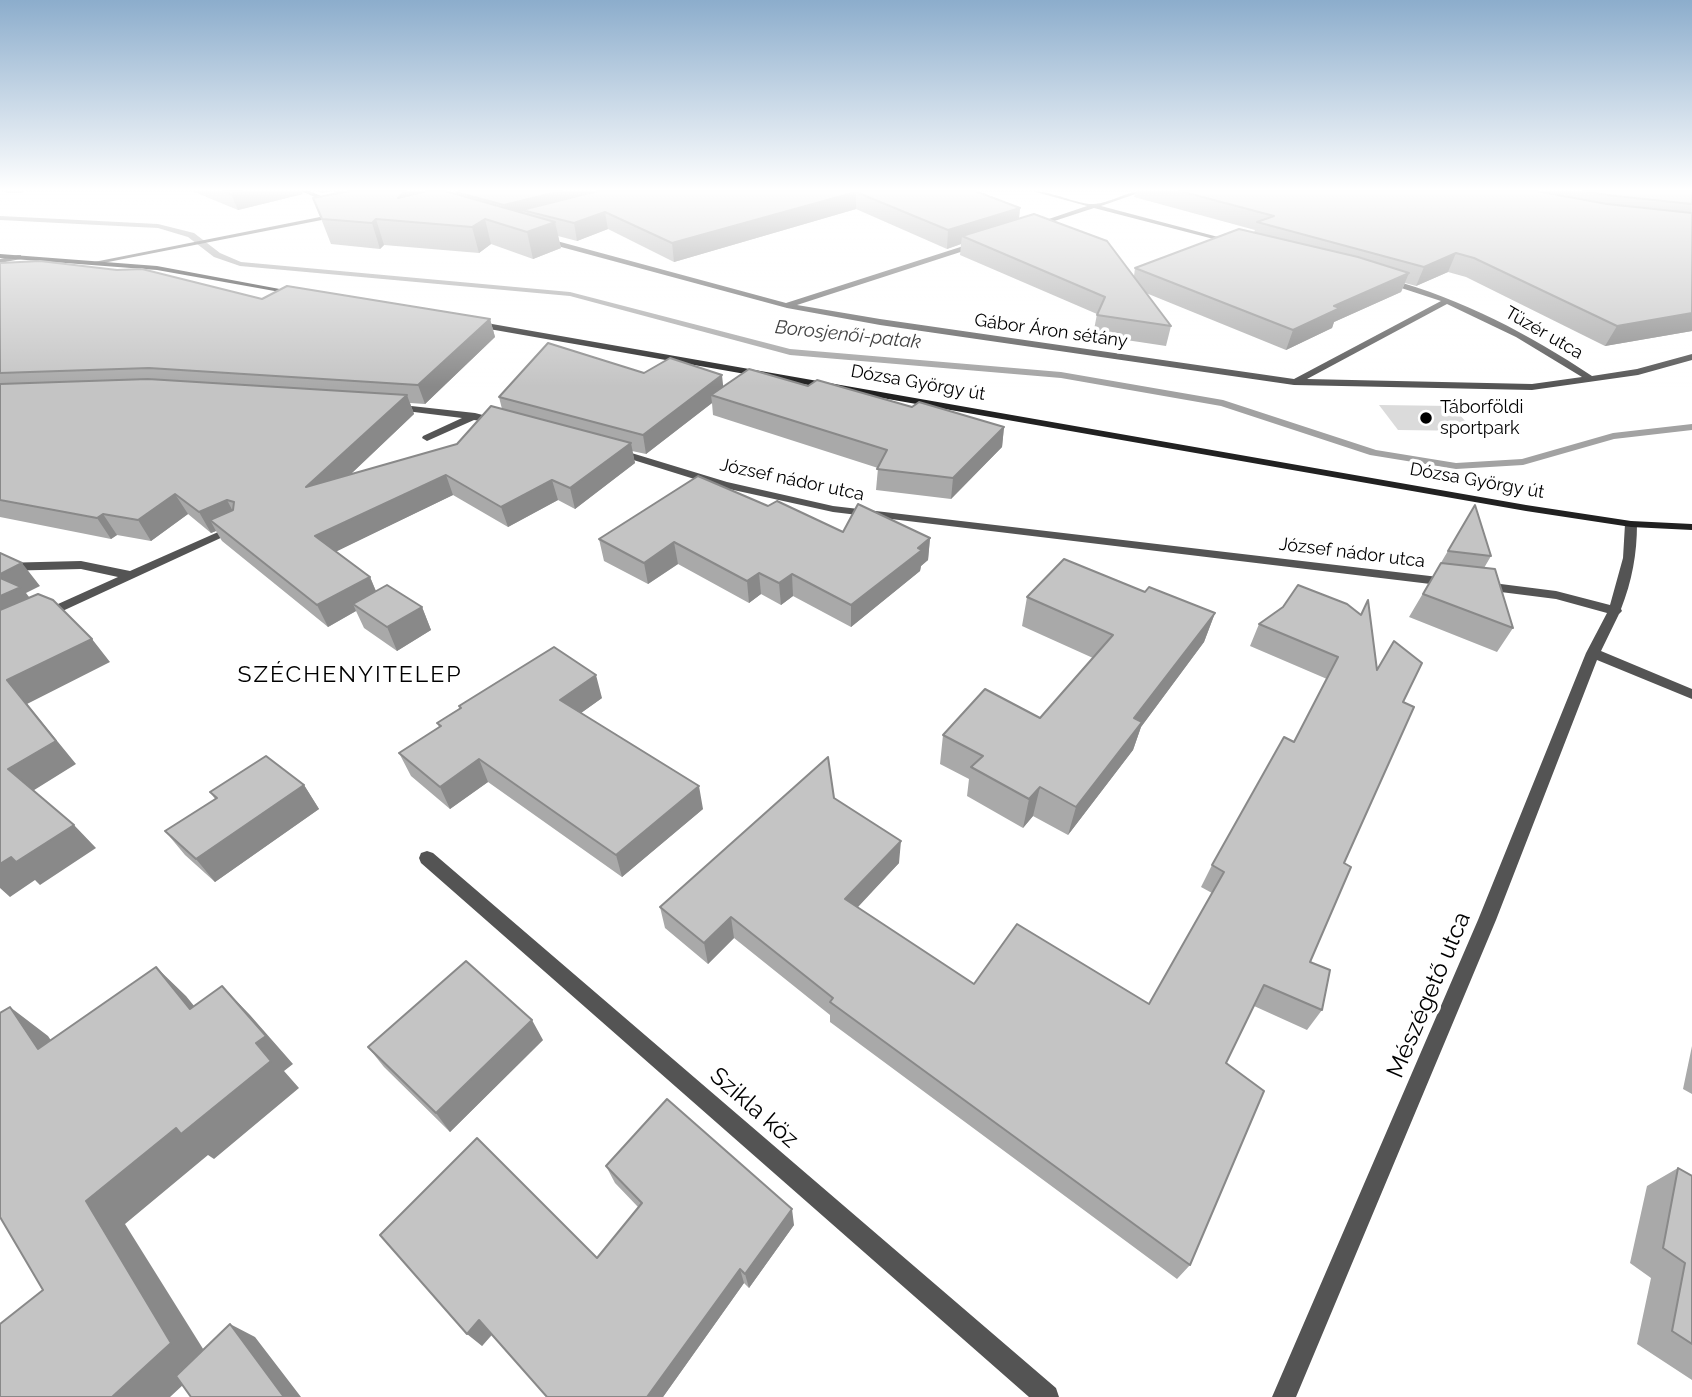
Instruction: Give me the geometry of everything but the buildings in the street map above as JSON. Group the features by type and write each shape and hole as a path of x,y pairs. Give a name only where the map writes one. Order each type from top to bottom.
{"main road":[{"path":"18,257 157,268 306,294"},
{"name":"Dózsa György út","path":"470,323 1526,508 1631,524 1692,527"}],"street":[{"path":"97,262 124,256"},
{"name":"Gábor Áron sétány","path":"604,256 787,306 880,323 1294,382 1532,387 1592,380 1692,357"},
{"path":"787,306 941,256"},
{"path":"0,258 18,257"},
{"name":"Tüzér utca","path":"1383,280 1447,301 1542,345 1592,380"},
{"path":"1294,382 1447,301"},
{"path":"376,405 477,415 512,424"},
{"path":"427,438 477,415"},
{"name":"József nádor utca","path":"599,446 724,485 833,509 1556,595 1616,611"},
{"path":"1616,611 1632,547 1631,524"},
{"path":"35,620 239,526"},
{"path":"0,567 82,565 129,575"},
{"name":"Mészégető utca","path":"1284,1397 1487,920 1593,653 1616,611"},
{"path":"1593,653 1692,694"},
{"name":"Szikla köz","path":"427,858 1047,1397"}],"shaded area":[{"name":"Táborföldi sportpark","path":"1379,405 1452,406 1474,431 1398,430"}],"waterway":[{"name":"Borosjenői-patak","path":"220,256 240,264 570,294 790,352 1061,375 1223,403 1374,453 1456,466 1523,462 1613,436 1692,427"}],"place":[{"name":"Táborföldi sportpark","path":"1426,418"}],"district":[{"name":"SZÉCHENYITELEP","path":"350,675"}]}
